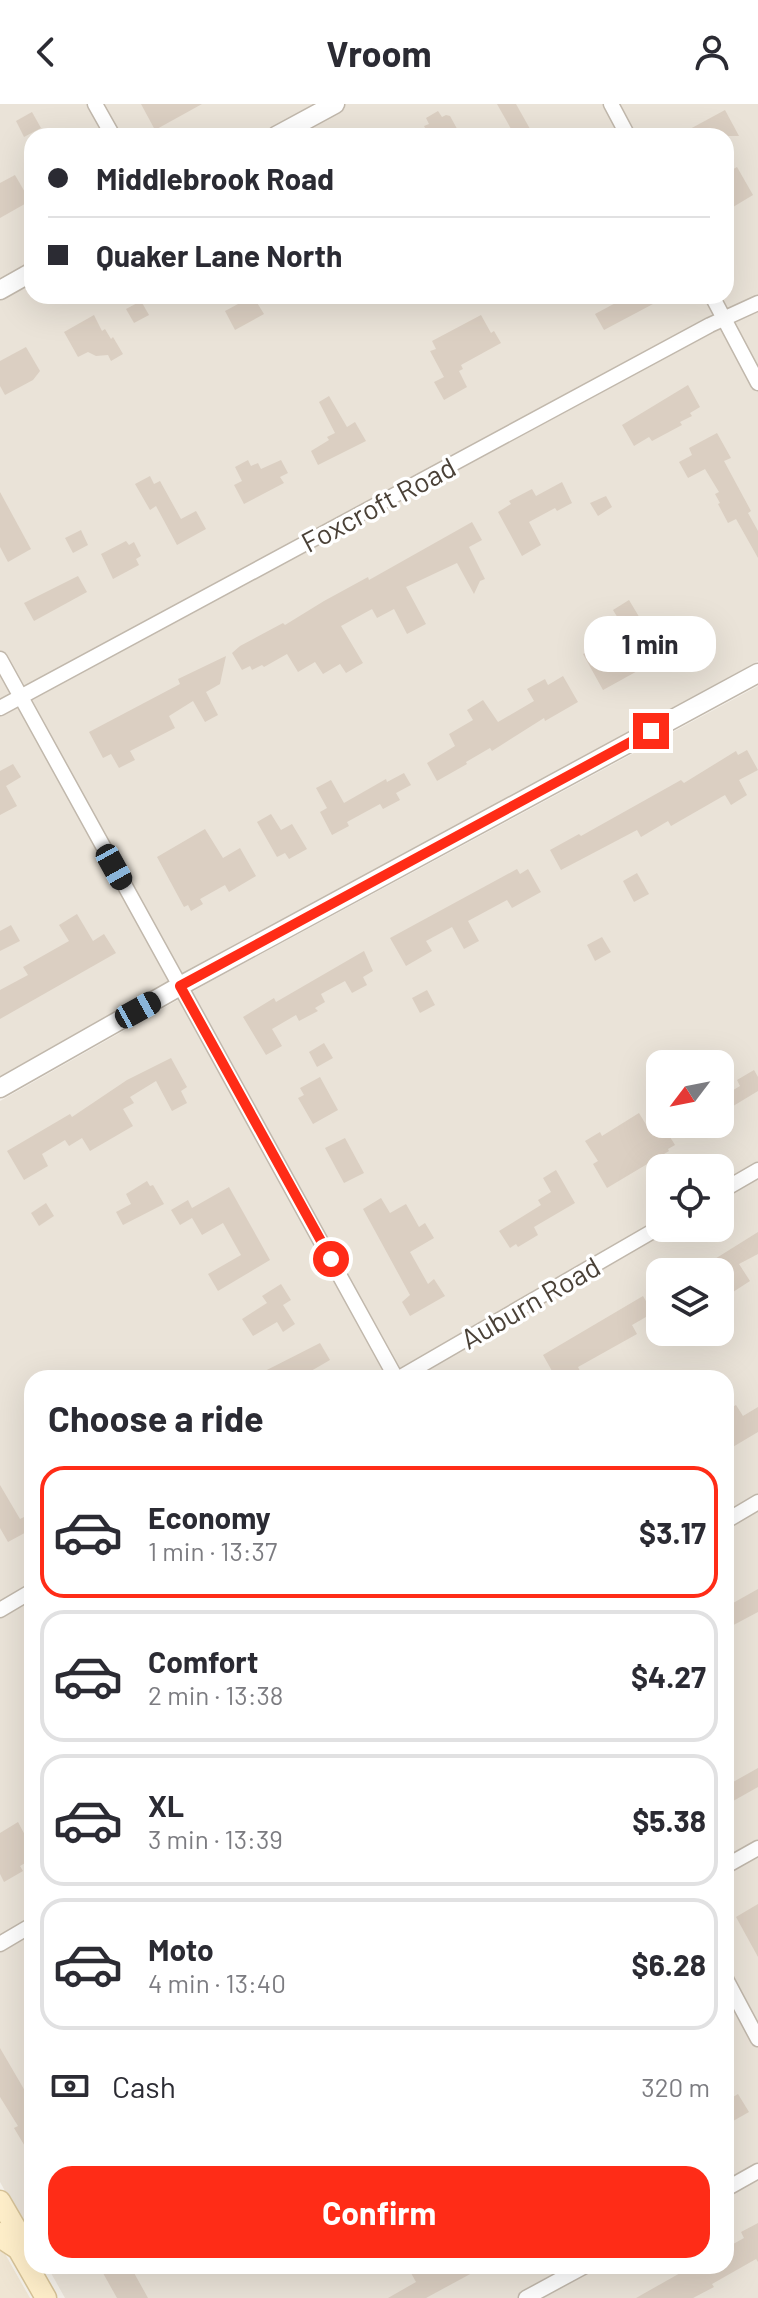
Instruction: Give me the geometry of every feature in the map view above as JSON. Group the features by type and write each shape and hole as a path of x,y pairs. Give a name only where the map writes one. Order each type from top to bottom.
{"main road":[{"path":"0,2201 18,2232 24,2251"},
{"path":"0,2233 4,2240 24,2251"},
{"path":"35,2274 46,2298"}],"street":[{"path":"95,104 108,128"},
{"path":"291,128 335,104"},
{"path":"611,104 624,128"},
{"path":"0,290 24,276"},
{"name":"Foxcroft Road","path":"0,708 724,318 758,303"},
{"path":"716,304 758,383"},
{"path":"0,659 394,1370"},
{"path":"0,1088 180,986 758,673"},
{"path":"734,1184 758,1170"},
{"name":"Auburn Road","path":"412,1370 646,1235"},
{"path":"734,1516 758,1502"},
{"path":"0,1610 24,1596"},
{"path":"734,1862 758,1848"},
{"path":"0,1944 24,1930"},
{"path":"734,1994 758,2039"},
{"path":"734,2184 758,2171"},
{"path":"526,2298 570,2274"}],"shaded area":[{"path":"0,104 758,104 758,661 0,1078"},
{"path":"758,686 758,2298 65,2298 52,2274 734,2274 734,1370 24,1370 24,2225 0,2182 0,1101 206,984"},
{"path":"0,2245 30,2298 0,2298"}],"building":[{"path":"141,104 202,104 159,128 154,128"},
{"path":"497,104 516,104 530,128 510,128"},
{"path":"725,110 739,136 734,136 734,128 692,128"},
{"path":"438,111 442,117 450,116 457,128 425,128 429,124 426,118"},
{"path":"32,112 41,128 24,128 24,137 16,121"},
{"path":"737,167 753,195 734,206 734,169"},
{"path":"15,175 24,191 24,204 0,218 0,183"},
{"path":"143,304 149,315 134,323 126,309"},
{"path":"238,304 258,304 264,314 235,330 225,311"},
{"path":"614,304 653,304 604,330 595,314"},
{"path":"94,315 102,331 105,329 111,339 113,337 123,354 111,361 108,355 96,356 88,352 78,357 64,332"},
{"path":"481,315 501,343 461,365 463,369 459,371 467,387 444,400 434,382 444,377 430,351 436,349 432,341"},
{"path":"26,347 40,371 33,380 5,395 0,386 0,361"},
{"path":"688,385 700,407 680,422 682,425 652,441 649,437 634,446 622,425"},
{"path":"329,396 347,427 355,422 366,441 318,465 311,451 335,433 319,402"},
{"path":"717,433 731,458 724,461 751,511 748,513 758,531 758,558 736,519 728,523 715,494 719,492 705,469 688,478 679,462 692,455 689,448"},
{"path":"248,460 251,466 258,463 261,469 281,460 288,473 280,477 284,483 244,504 234,485 242,481 235,467"},
{"path":"150,476 154,484 160,481 181,519 196,511 206,529 177,545 156,506 150,510 135,484"},
{"path":"562,482 572,503 529,522 541,545 522,556 498,512 511,504 509,501 532,489 536,496"},
{"path":"0,492 31,549 8,562 0,547"},
{"path":"606,496 612,507 598,516 590,503"},
{"path":"472,522 482,540 469,547 485,579 480,581 474,594 457,563 406,587 426,624 407,634 394,609 377,618 372,609 341,626 363,663 346,673 340,664 323,674 315,662 298,672 287,654 264,667 262,665 252,670 250,666 242,670 232,653 240,646 283,623 285,625"},
{"path":"81,530 88,545 73,553 65,538"},
{"path":"126,541 129,545 134,542 141,556 136,559 139,565 113,579 101,554"},
{"path":"78,576 87,592 34,621 24,603"},
{"path":"629,600 647,630 663,621 679,648 603,690 583,654 602,644 610,660 635,646 613,610"},
{"path":"226,656 220,684 206,692 218,715 205,722 193,701 169,716 175,728 130,751 135,760 119,768 111,754 103,758 89,732 180,684 178,679"},
{"path":"563,676 578,702 545,721 544,718 492,751 490,748 437,781 427,763 455,746 449,734 473,720 467,710 483,700 498,722 534,701 527,689 545,679 548,685"},
{"path":"747,750 758,770 739,780 747,795 731,805 725,795 671,826 668,821 641,837 637,830 561,870 550,850 681,780 684,783 736,751 738,755"},
{"path":"13,764 21,777 6,786 17,806 0,815 0,771"},
{"path":"404,773 411,785 396,793 400,800 383,809 380,804 347,822 349,826 332,835 320,812 327,808 316,788 331,780 344,803 386,779 387,782"},
{"path":"271,814 281,830 292,824 307,849 289,859 285,853 277,857 257,822"},
{"path":"205,829 223,858 240,848 256,876 229,892 225,885 200,899 203,904 191,911 188,905 184,907 157,857"},
{"path":"517,869 520,874 528,869 541,892 512,908 507,900 468,921 479,941 464,949 452,927 426,941 432,951 406,966 390,938"},
{"path":"637,873 649,894 634,902 623,881"},
{"path":"77,914 93,941 104,934 116,953 0,1019 0,990 28,975 23,967 69,941 59,925"},
{"path":"11,925 20,941 0,951 0,931"},
{"path":"602,937 611,952 595,961 587,945"},
{"path":"364,951 373,971 363,977 367,985 352,993 345,981 321,994 325,1002 315,1008 318,1011 299,1021 296,1015 272,1029 282,1046 266,1055 243,1017 274,998 276,1002"},
{"path":"427,990 435,1005 420,1013 412,998"},
{"path":"324,1043 333,1058 317,1067 309,1052"},
{"path":"171,1058 187,1087 181,1091 187,1103 172,1111 156,1081 130,1097 134,1103 123,1109 133,1126 90,1151 82,1138 69,1146 65,1140 42,1154 48,1166 24,1180 7,1151 70,1114 72,1117 127,1080"},
{"path":"754,1070 758,1077 758,1091 734,1106 734,1090 740,1086 737,1080"},
{"path":"320,1077 338,1110 313,1124 298,1098 304,1095 300,1088"},
{"path":"639,1113 646,1124 646,1138 671,1138 675,1145 664,1154 646,1154 646,1165 607,1188 593,1164 598,1161 585,1141 600,1132 602,1136"},
{"path":"345,1138 364,1173 344,1183 325,1148"},
{"path":"556,1170 575,1203 534,1227 538,1235 518,1247 516,1244 510,1248 499,1231 541,1205 538,1200 551,1192 543,1178"},
{"path":"147,1181 150,1186 153,1185 164,1204 123,1225 116,1212 131,1204 126,1194"},
{"path":"229,1187 270,1260 218,1291 208,1274 241,1255 223,1223 202,1235 192,1218 180,1225 171,1210 188,1200 192,1208"},
{"path":"381,1198 390,1213 406,1204 419,1227 425,1223 434,1238 410,1252 428,1284 434,1279 445,1296 410,1316 402,1302 410,1295 363,1209"},
{"path":"46,1203 54,1216 39,1226 31,1213"},
{"path":"758,1232 758,1254 739,1264 750,1281 734,1291 734,1258 716,1258"},
{"path":"281,1284 291,1300 283,1305 295,1324 283,1332 277,1322 253,1336 242,1319 267,1303 262,1296"},
{"path":"643,1296 646,1317 632,1325 637,1334 578,1367 580,1370 551,1370 543,1355"},
{"path":"320,1343 330,1360 313,1370 267,1370"},
{"path":"734,1406 743,1416 758,1407 758,1432 734,1446"},
{"path":"0,1485 20,1519 24,1517 24,1533 8,1542 0,1528"},
{"path":"758,1589 758,1612 734,1625 734,1602"},
{"path":"758,1768 758,1787 734,1800 734,1782"},
{"path":"18,1822 24,1833 24,1864 20,1866 23,1871 4,1882 0,1874 0,1833"},
{"path":"758,1904 758,1957 736,1917"},
{"path":"0,2048 24,2089 24,2145 14,2128 18,2126 0,2097"},
{"path":"738,2094 749,2112 734,2120 734,2096"},
{"path":"758,2223 758,2262 756,2259 734,2272 734,2244 744,2238 741,2232"},
{"path":"104,2274 135,2274 148,2298 117,2298"},
{"path":"412,2274 470,2274 426,2298 388,2298 416,2282"},
{"path":"678,2274 730,2274 693,2298 636,2298"}],"route":[{"path":"331,1259 180,986 651,731"}]}
